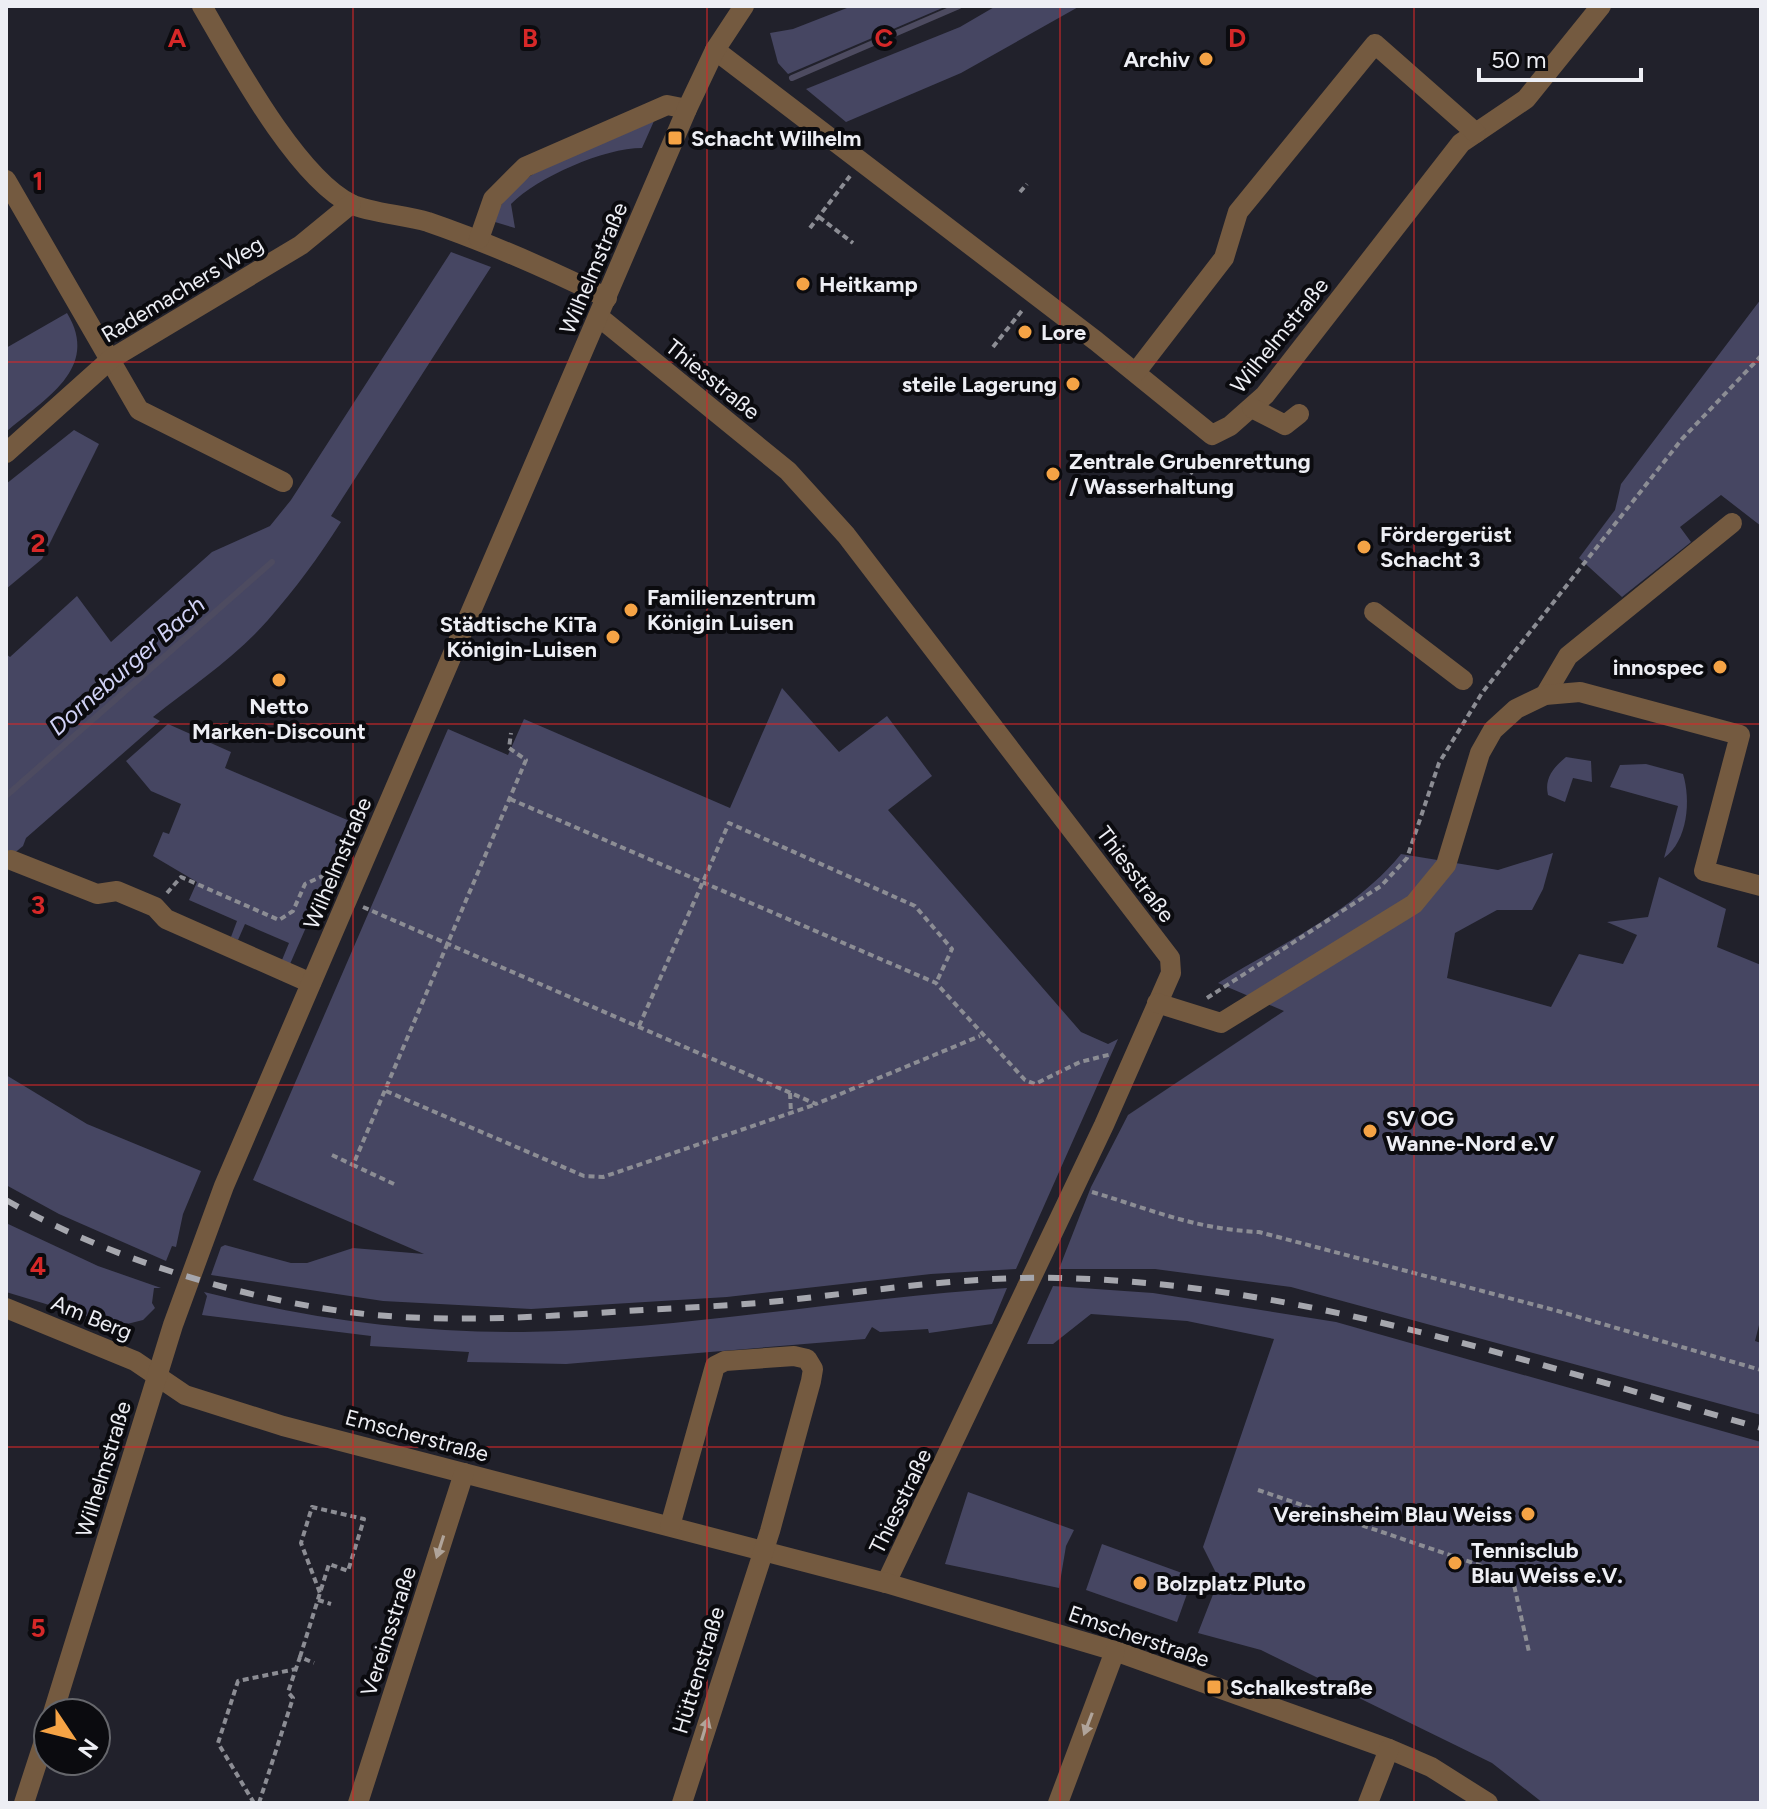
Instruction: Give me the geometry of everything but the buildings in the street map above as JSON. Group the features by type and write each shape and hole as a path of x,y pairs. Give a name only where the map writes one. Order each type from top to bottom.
{"street":[{"name":"Thiesstraße","path":"202,6 270,118 310,170 351,204 405,215 479,239 603,308 788,471 846,535 1170,958 1171,973 1075,1187 886,1583"},
{"name":"Wilhelmstraße","path":"58,1697 157,1377 207,1230 687,109 715,50 744,6"},
{"name":"Wilhelmstraße","path":"715,50 1136,372 1212,435 1252,408 1461,143 1526,99 1601,6"},
{"path":"1136,372 1224,258 1238,212 1375,44 1476,133"},
{"path":"479,239 493,199 525,167 667,105 687,109"},
{"path":"6,180 139,410 283,482"},
{"name":"Rademachers Weg","path":"6,453 111,359 301,245 351,204"},
{"path":"1252,408 1285,425 1299,414"},
{"path":"1545,695 1568,656 1732,523"},
{"path":"1374,612 1463,680"},
{"path":"1157,1003 1221,1023 1414,904 1446,865 1480,753 1493,730 1516,709 1545,695 1580,692 1761,741"},
{"path":"1740,735 1704,871 1761,886"},
{"path":"11,860 97,894 117,891 155,907 166,919 311,983"},
{"name":"Am Berg","path":"6,1308 135,1361 157,1377"},
{"path":"670,1526 715,1366 725,1361 802,1356 812,1362 811,1381 761,1551"},
{"name":"Emscherstraße","path":"157,1377 185,1395 212,1404 886,1583 1115,1651 1389,1749 1431,1767 1488,1803"},
{"name":"Vereinsstraße","path":"358,1803 464,1473"},
{"name":"Hüttenstraße","path":"682,1803 761,1551"},
{"path":"1058,1803 1115,1651"},
{"path":"1368,1803 1389,1749"},
{"path":"24,1803 32,1777"}],"path":[{"path":"810,228 861,162"},
{"path":"1020,192 1027,184"},
{"path":"819,217 853,243"},
{"path":"993,347 1035,294"},
{"path":"1197,1018 1209,994 1351,907 1397,871 1407,858 1439,763 1482,693 1682,439 1760,360"},
{"path":"1176,488 1192,472"},
{"path":"353,1165 526,760 509,748 511,733"},
{"path":"510,799 936,983 981,1036 1025,1080 1035,1084 1080,1062 1112,1054 1132,1061"},
{"path":"639,1026 729,823 915,906 952,949 936,983"},
{"path":"155,907 181,877 279,920 293,911 305,884 325,875 351,890 365,908 816,1104"},
{"path":"386,1091 584,1176 603,1177 816,1104 981,1036"},
{"path":"790,1093 791,1113"},
{"path":"332,1155 394,1184"},
{"path":"1075,1187 1167,1219 1215,1230 1259,1232 1558,1311 1761,1370"},
{"path":"1258,1490 1491,1569"},
{"path":"256,1803 293,1698 288,1692 300,1657 318,1600 329,1564 348,1571 364,1519 312,1507 301,1543 320,1593"},
{"path":"1503,1573 1512,1576 1529,1652"},
{"path":"318,1600 331,1604"},
{"path":"300,1657 314,1663"},
{"path":"256,1803 218,1743 238,1681 296,1669"}],"shaded area":[{"path":"852,6 947,6 788,74 778,63 770,33 793,29"},
{"path":"996,6 1080,6 961,73 846,122 806,89 960,27"},
{"path":"654,121 642,148 609,153 554,174 511,204 515,228 495,222 502,203 537,172 586,147"},
{"path":"451,252 491,267 331,516 341,522 306,572 255,634 153,717 160,721 26,838 23,846 12,855 6,849 6,654 10,657 77,596 111,642 212,552 270,526 291,500"},
{"path":"1761,299 1761,526 1721,495 1680,527 1691,542 1622,597 1579,558 1615,510 1621,484"},
{"path":"67,313 76,333 77,351 73,367 51,395 6,432 6,348"},
{"path":"74,430 99,444 42,559 6,589 6,484"},
{"path":"782,688 839,752 887,716 932,776 888,810 1081,1032 1108,1044 1118,1039 1016,1269 931,1274 727,1297 531,1309 383,1301 211,1275 221,1247 225,1245 291,1263 307,1263 353,1248 424,1254 253,1180 448,729 508,755 524,719 730,808"},
{"path":"168,724 231,752 225,768 352,822 290,964 282,960 289,943 245,924 238,940 231,937 237,921 189,900 197,882 153,856 163,832 169,834 181,804 151,791 126,761"},
{"path":"1566,757 1591,761 1592,782 1573,778 1565,802 1548,795 1547,783 1551,773"},
{"path":"1646,764 1683,774 1685,784 1687,808 1683,831 1672,851 1664,858 1678,806 1610,787 1620,765"},
{"path":"1553,853 1543,889 1532,910 1497,910 1455,933 1447,978 1551,1007 1579,954 1623,964 1637,935 1607,922 1648,917 1659,877 1726,909 1717,947 1761,965 1761,1317 1755,1341 1761,1343 1761,1415 1291,1287 1155,1269 1059,1269 1091,1187 1128,1115 1284,1011 1218,983 1339,910 1362,893 1401,854 1498,870"},
{"path":"6,1075 87,1124 201,1171 183,1214 176,1247 172,1246 166,1261 59,1214 6,1185"},
{"path":"6,1223 98,1266 161,1288 154,1288 152,1303 155,1308 143,1320 119,1326 6,1292"},
{"name":"Tennisclub Blau Weiss e.V.","path":"1053,1286 1153,1293 1336,1322 1761,1442 1761,1803 1543,1803 1492,1763 1261,1650 1198,1633 1219,1579 1203,1547 1274,1339 1187,1321 1091,1314 1053,1344 1027,1344"},
{"path":"1007,1288 992,1324 929,1333 928,1329 880,1332 872,1327 865,1339 566,1364 467,1362 469,1352 370,1346 371,1336 202,1315 207,1296 204,1292 283,1310 402,1327 482,1332 583,1330"},
{"path":"968,1492 1074,1530 1066,1546 1059,1588 945,1564"},
{"name":"Bolzplatz Pluto","path":"1102,1544 1193,1577 1177,1622 1086,1590"}],"waterway":[{"name":"Dorneburger Bach","path":"792,78 959,6"},
{"name":"Dorneburger Bach","path":"6,796 272,562"}],"railway":[{"path":"6,1200 89,1241 180,1274 274,1299 365,1314 463,1319 561,1315 761,1303 988,1279 1058,1278 1148,1283 1238,1294 1414,1330 1761,1428"}],"place":[{"name":"Archiv","path":"1206,59"},
{"name":"Schacht Wilhelm","path":"675,138"},
{"name":"Heitkamp","path":"803,284"},
{"name":"Lore","path":"1025,332"},
{"name":"steile Lagerung","path":"1073,384"},
{"name":"Zentrale Grubenrettung / Wasserhaltung","path":"1053,474"},
{"name":"Fördergerüst Schacht 3","path":"1364,547"},
{"name":"Familienzentrum Königin Luisen","path":"631,610"},
{"name":"Städtische KiTa Königin-Luisen","path":"613,637"},
{"name":"innospec","path":"1720,667"},
{"name":"Netto Marken-Discount","path":"279,680"},
{"name":"SV OG Wanne-Nord e.V","path":"1370,1131"},
{"name":"Vereinsheim Blau Weiss","path":"1528,1514"},
{"name":"Tennisclub Blau Weiss e.V.","path":"1455,1563"},
{"name":"Bolzplatz Pluto","path":"1140,1583"},
{"name":"Schalkestraße","path":"1214,1687"}]}
